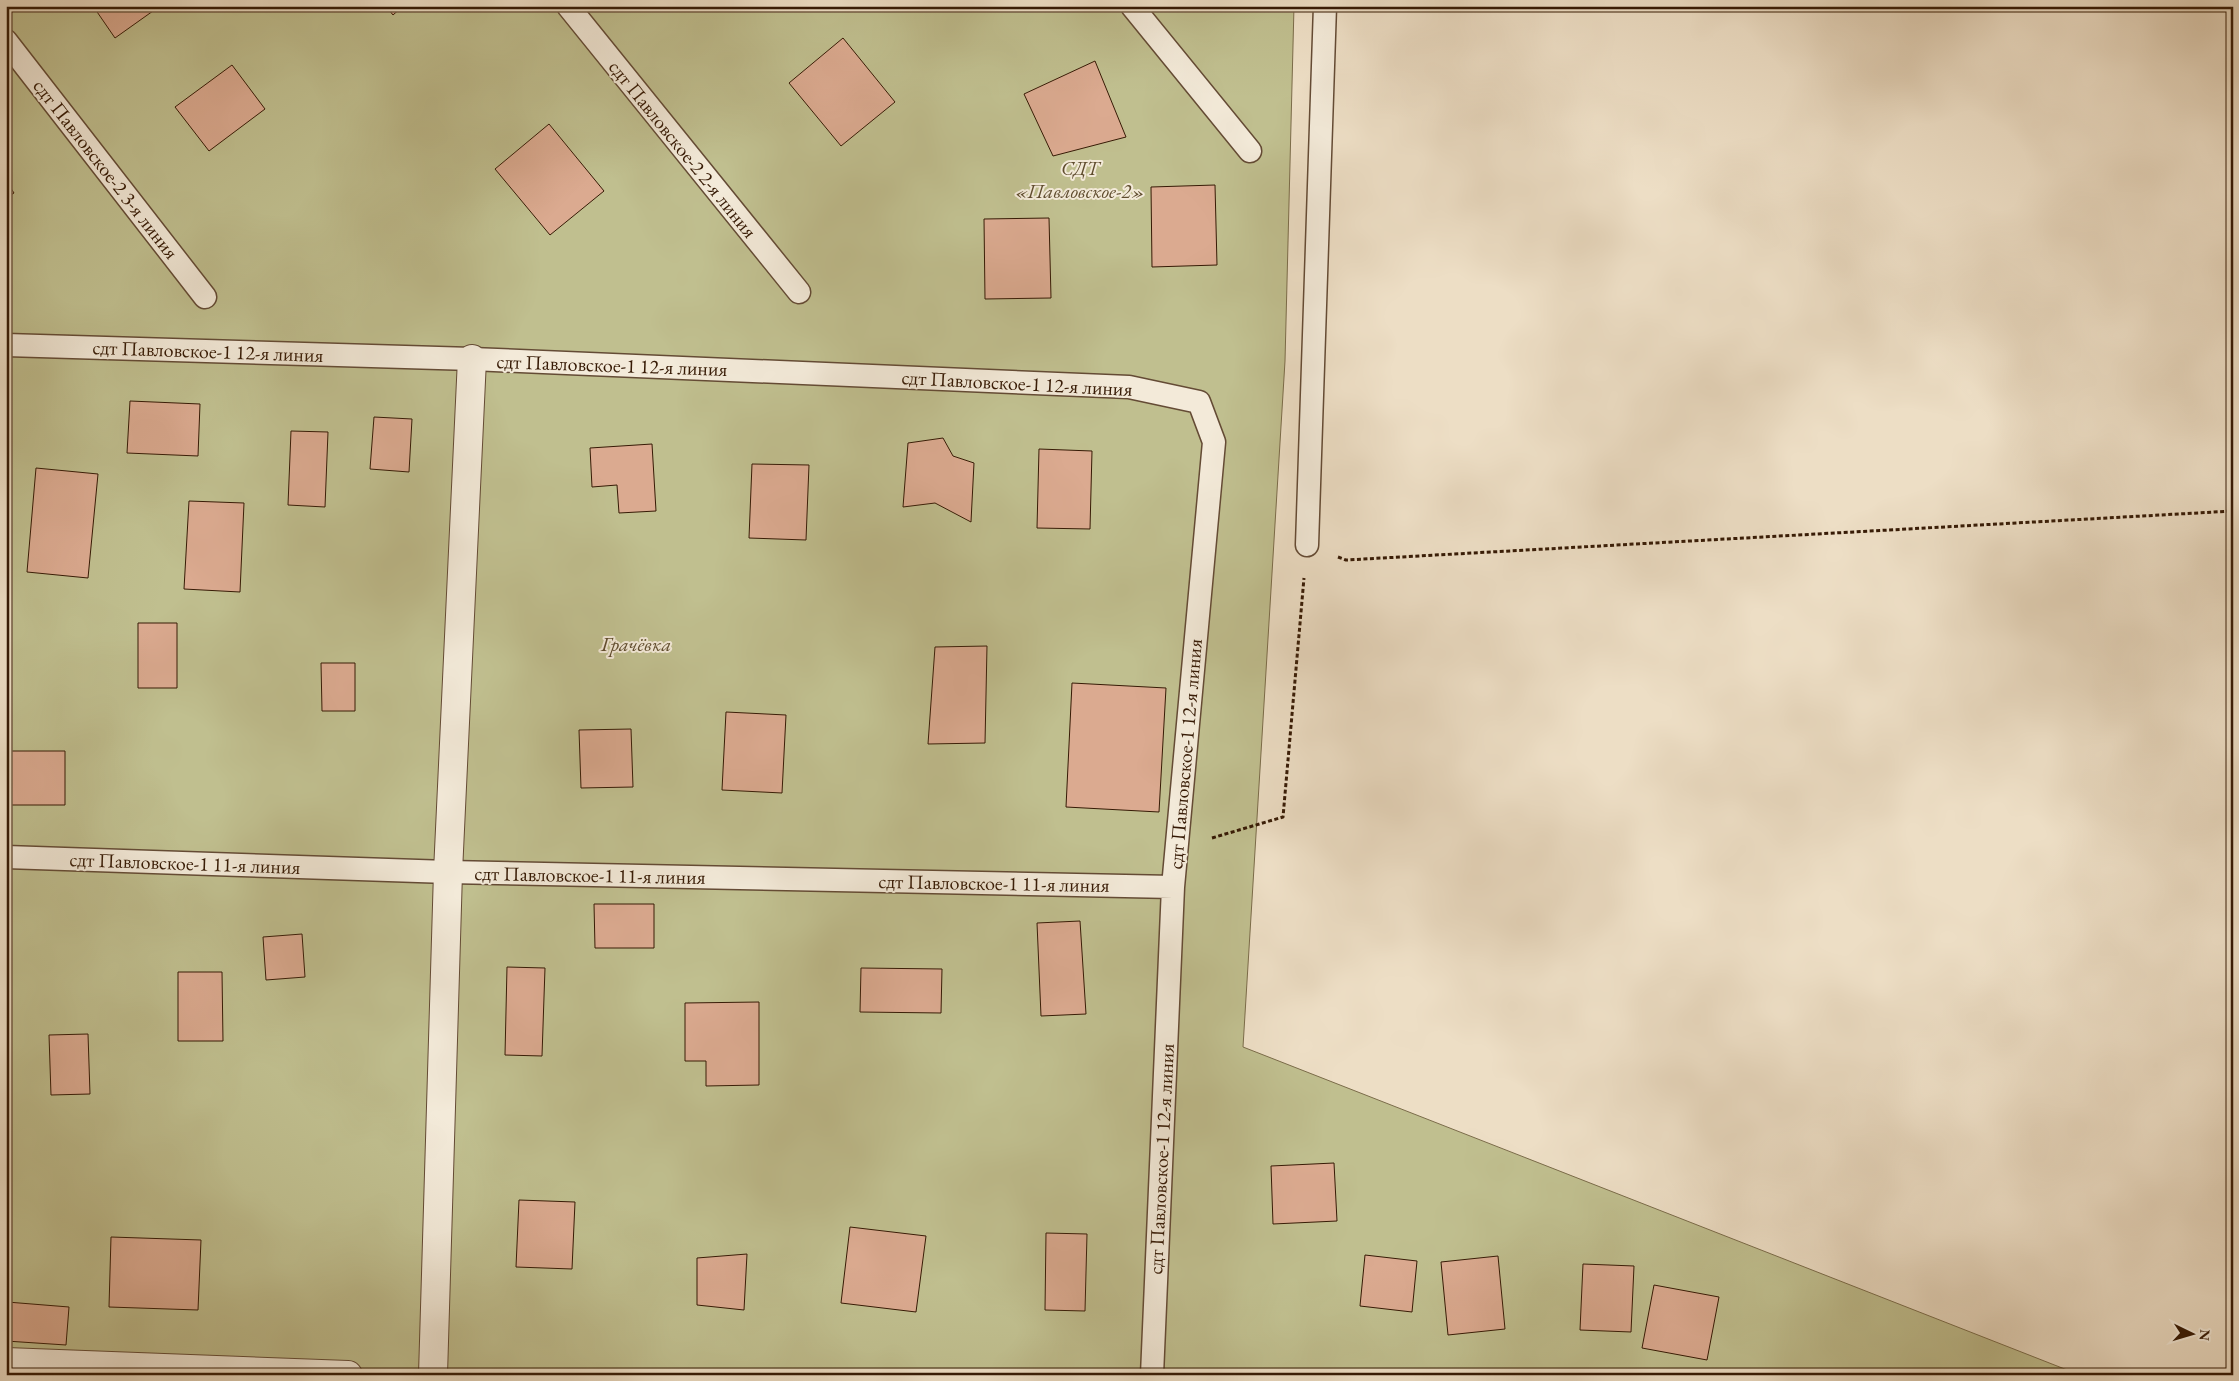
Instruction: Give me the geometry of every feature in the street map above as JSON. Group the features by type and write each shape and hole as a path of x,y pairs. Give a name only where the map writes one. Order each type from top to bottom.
{"street":[{"path":"433,1375 448,872 472,359"},
{"path":"6,1362 348,1375"}],"lane":[{"name":"сдт Павловское-2 2-я линия","path":"568,6 799,292"},
{"path":"1132,6 1250,150"},
{"path":"1307,545 1325,6"},
{"name":"сдт Павловское-2 3-я линия","path":"6,42 205,297"},
{"name":"сдт Павловское-1 12-я линия","path":"6,345 472,359 1129,386 1199,402 1214,442 1173,887 1152,1375"},
{"name":"сдт Павловское-1 11-я линия","path":"6,856 448,872 1173,887"}],"path":[{"path":"1176,849 1283,817 1307,545 1346,560 2233,511"}],"green space":[{"name":"Грачёвка","path":"6,6 1294,6 1285,361 1243,1047 2080,1375 6,1375"}],"building":[{"path":"93,6 160,6 115,38"},
{"path":"386,6 403,6 393,15"},
{"path":"843,38 895,102 841,146 789,83"},
{"path":"1095,61 1126,137 1053,156 1024,94"},
{"path":"232,65 265,109 209,151 175,107"},
{"path":"549,124 604,191 550,235 495,169"},
{"path":"6,181 14,193 6,198"},
{"path":"1215,185 1217,265 1152,267 1151,187"},
{"path":"1049,218 1051,298 985,299 984,219"},
{"path":"130,401 200,404 198,456 127,453"},
{"path":"374,417 412,419 409,472 370,469"},
{"path":"291,431 328,432 325,507 288,505"},
{"path":"943,438 953,456 974,463 971,522 935,503 903,507 908,443"},
{"path":"652,444 656,511 619,513 617,485 592,487 590,448"},
{"path":"1039,449 1092,451 1090,529 1037,528"},
{"path":"752,464 809,465 806,540 749,538"},
{"path":"36,468 98,474 88,578 27,572"},
{"path":"189,501 244,503 240,592 184,589"},
{"path":"138,623 177,623 177,688 138,688"},
{"path":"987,646 985,743 928,744 935,647"},
{"path":"321,663 355,663 355,711 322,711"},
{"path":"1072,683 1166,688 1159,812 1066,807"},
{"path":"726,712 786,715 782,793 722,790"},
{"path":"631,729 633,787 581,788 579,730"},
{"path":"6,751 65,751 65,805 6,805"},
{"path":"594,904 654,904 654,948 595,948"},
{"path":"1080,921 1086,1014 1041,1016 1037,923"},
{"path":"302,934 305,977 266,980 263,937"},
{"path":"507,967 545,968 542,1056 505,1055"},
{"path":"861,968 942,969 941,1013 860,1012"},
{"path":"178,972 222,972 223,1041 178,1041"},
{"path":"759,1002 759,1085 706,1086 706,1061 685,1061 685,1003"},
{"path":"88,1034 90,1094 51,1095 49,1035"},
{"path":"1334,1163 1337,1221 1273,1224 1271,1166"},
{"path":"519,1200 575,1202 572,1269 516,1267"},
{"path":"850,1227 926,1236 916,1312 841,1303"},
{"path":"1046,1233 1087,1234 1085,1311 1045,1310"},
{"path":"111,1237 201,1240 198,1310 109,1307"},
{"path":"747,1254 744,1310 697,1305 697,1258"},
{"path":"1365,1255 1417,1261 1412,1312 1360,1306"},
{"path":"1498,1256 1505,1329 1448,1335 1441,1262"},
{"path":"1583,1264 1634,1266 1631,1332 1580,1330"},
{"path":"1654,1285 1719,1297 1707,1360 1642,1348"},
{"path":"7,1302 69,1307 66,1345 6,1341"}],"park label":[{"name":"СДТ «Павловское-2»","path":"1080,180"}]}
